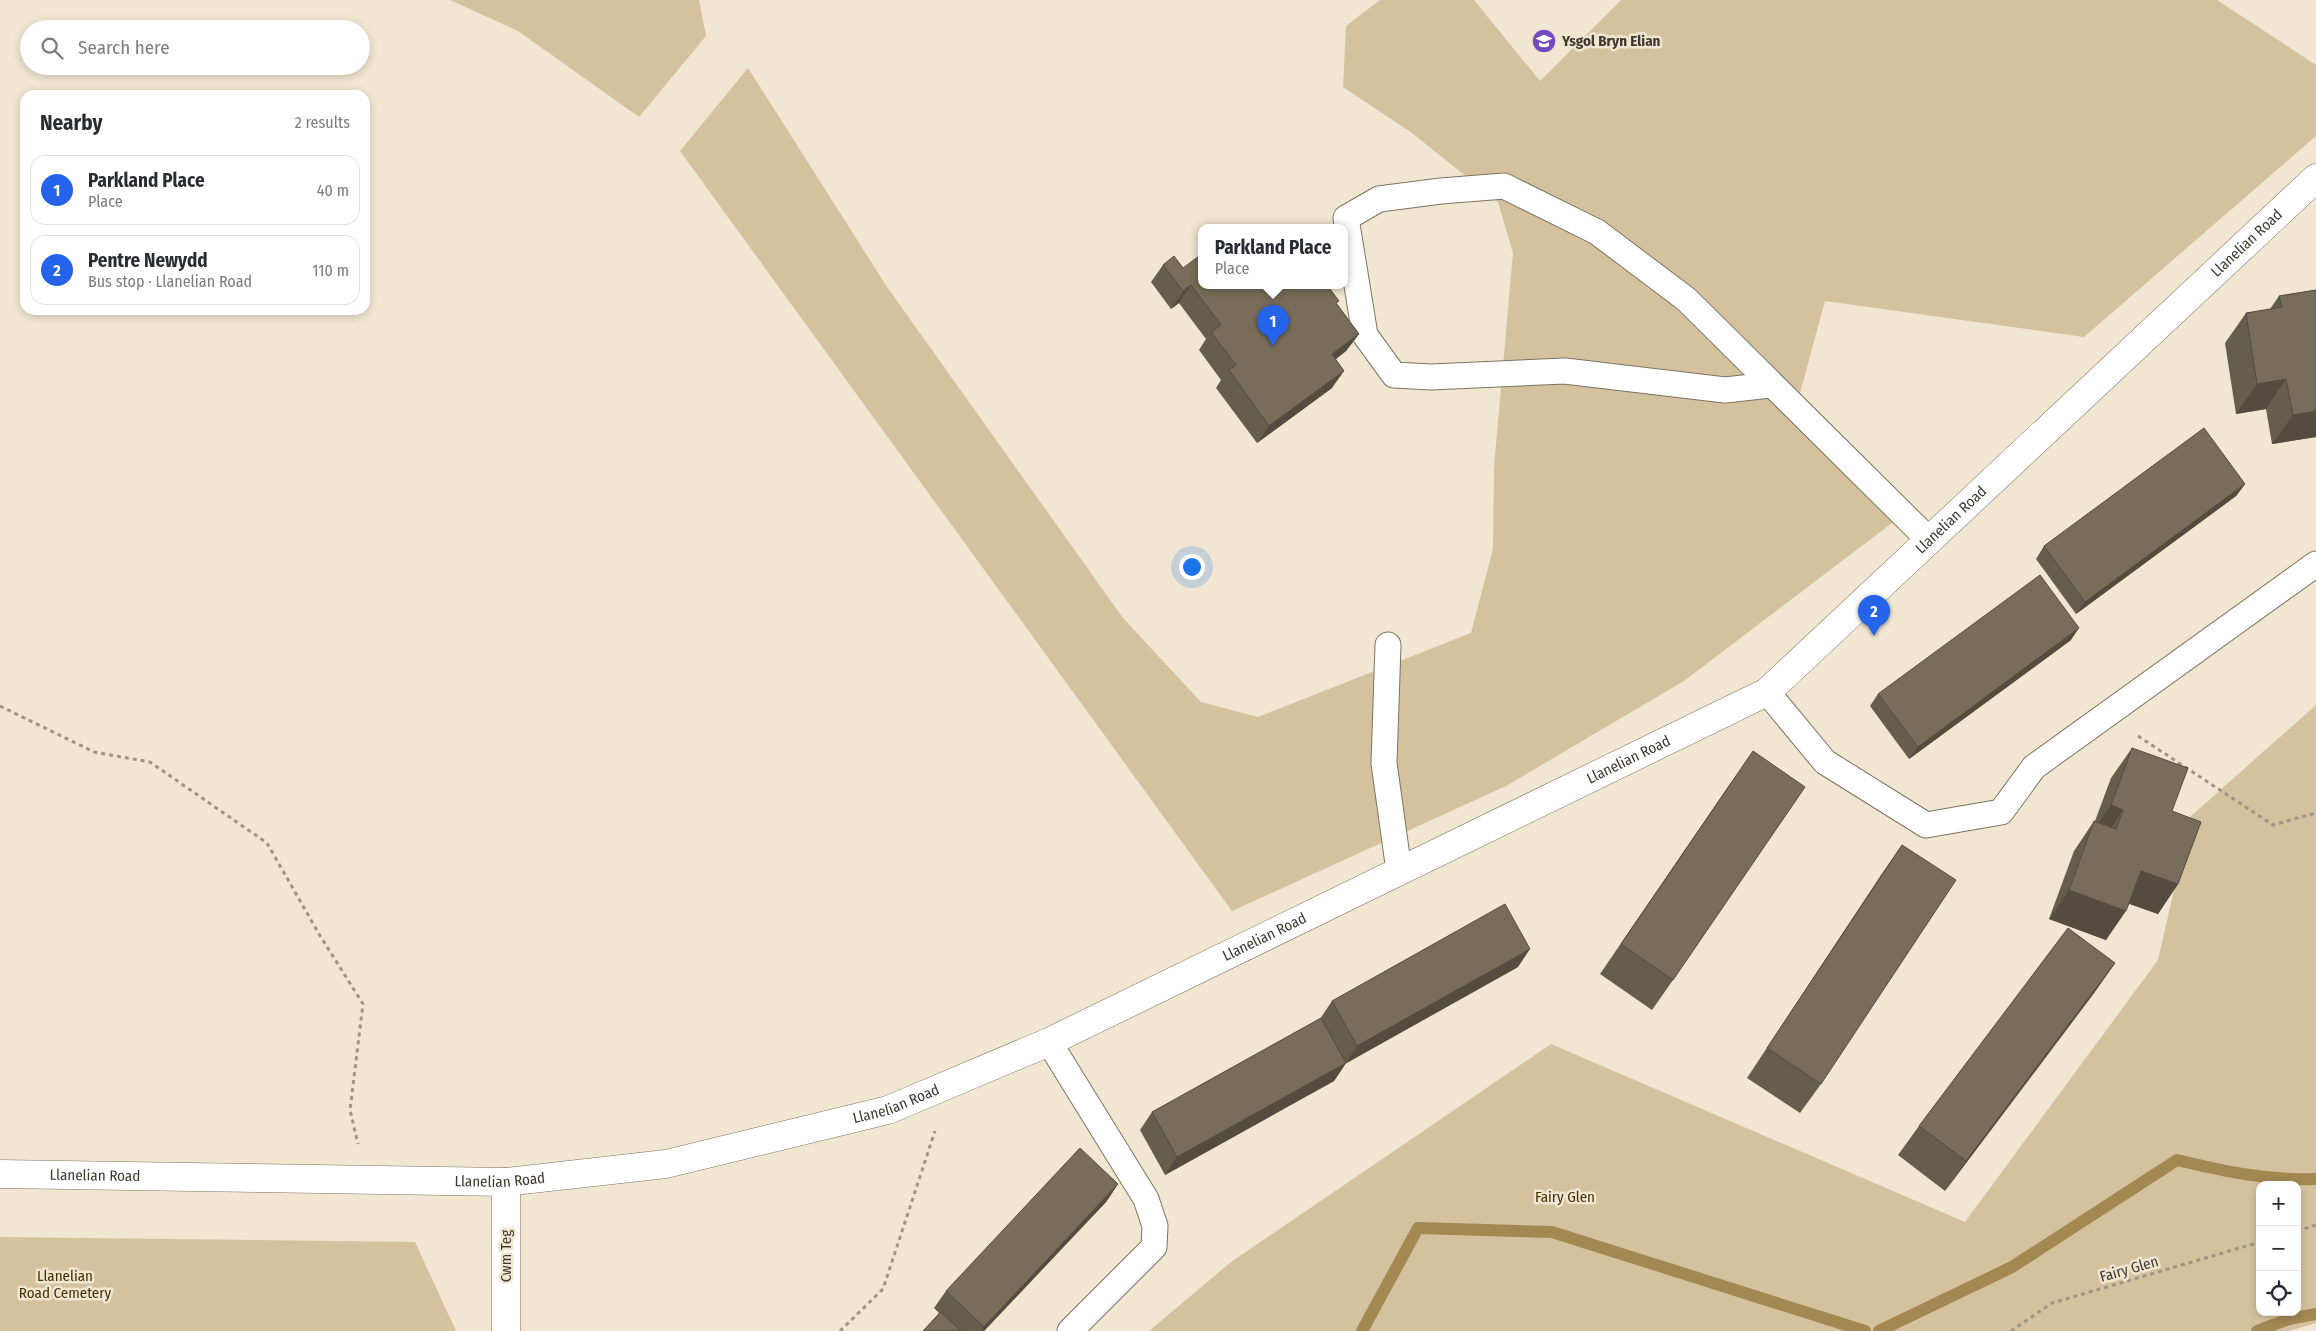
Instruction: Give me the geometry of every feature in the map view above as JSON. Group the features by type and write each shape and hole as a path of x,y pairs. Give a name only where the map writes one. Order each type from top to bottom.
{"main road":[{"name":"Llanelian Road","path":"0,1174 506,1182 666,1164 888,1110 1049,1042 1767,692 2316,178"},
{"name":"Cwm Teg","path":"506,1182 506,1331"}],"lane":[{"path":"1347,224 1346,218 1380,199 1441,191 1504,186 1597,232 1686,300 1929,540"},
{"path":"1348,230 1365,336 1394,375 1432,377 1565,371 1725,390 1770,385"},
{"path":"1767,692 1825,762 1926,825 2001,812 2034,767 2316,564"},
{"path":"1388,645 1384,763 1400,871"},
{"path":"1049,1042 1146,1199 1154,1226 1154,1247 1070,1331"}],"path":[{"path":"0,706 94,752 150,762 267,843 319,934 363,1004 350,1110 368,1180"},
{"path":"2106,715 2273,825 2316,813"},
{"path":"840,1331 883,1289 950,1084"},
{"path":"2301,1230 2316,1225"},
{"name":"Fairy Glen","path":"2011,1331 2052,1303 2256,1243"}],"green space":[{"path":"450,0 699,0 706,36 639,117 518,31"},
{"path":"1380,0 1474,0 1540,81 1621,0 2217,0 2316,65 2316,136 2084,337 1825,301 1800,393 1896,520 1684,681 1506,786 1232,911 680,151 748,68 887,287 1123,618 1201,702 1258,717 1471,633 1493,549 1494,467 1513,253 1498,202 1412,133 1343,87 1346,26"},
{"name":"Fairy Glen","path":"2316,705 2316,1323 2289,1331 1149,1331 1231,1262 1551,1044 1965,1222 2158,960 2191,816"},
{"name":"Llanelian Road Cemetery","path":"0,1237 415,1242 456,1331 0,1331"}],"building":[{"path":"1174,256 1183,268 1198,257 1198,289 1330,289 1339,301 1336,303 1359,334 1332,354 1344,371 1269,426 1229,370 1236,365 1211,332 1221,325 1191,285 1183,291 1163,265"},
{"path":"2316,290 2316,411 2293,415 2286,379 2257,384 2246,313 2282,307 2279,296"},
{"path":"2204,428 2245,484 2085,602 2044,546"},
{"path":"2040,575 2079,628 1918,747 1878,694"},
{"path":"2132,748 2188,768 2172,811 2201,822 2178,884 2141,871 2126,911 2069,890 2094,821 2116,829 2123,810 2111,805"},
{"path":"1753,751 1805,787 1673,980 1621,944"},
{"path":"1902,845 1956,880 1821,1084 1767,1048"},
{"path":"1505,904 1530,949 1357,1046 1332,1001"},
{"path":"2068,928 2115,963 1966,1161 1919,1126"},
{"path":"1321,1018 1346,1063 1177,1157 1152,1112"},
{"path":"1080,1148 1118,1184 984,1327 946,1291"},
{"path":"941,1312 961,1331 923,1331"}],"waterway":[{"path":"1879,1331 2012,1267 2177,1160 2263,1177 2316,1179"},
{"path":"1362,1331 1418,1228 1552,1232 1865,1331"},
{"path":"2257,1331 2289,1319 2316,1314"}],"place":[{"name":"Ysgol Bryn Elian","path":"1544,41"},
{"name":"Parkland Place","path":"1273,346"},
{"name":"Pentre Newydd","path":"1874,636"}]}
